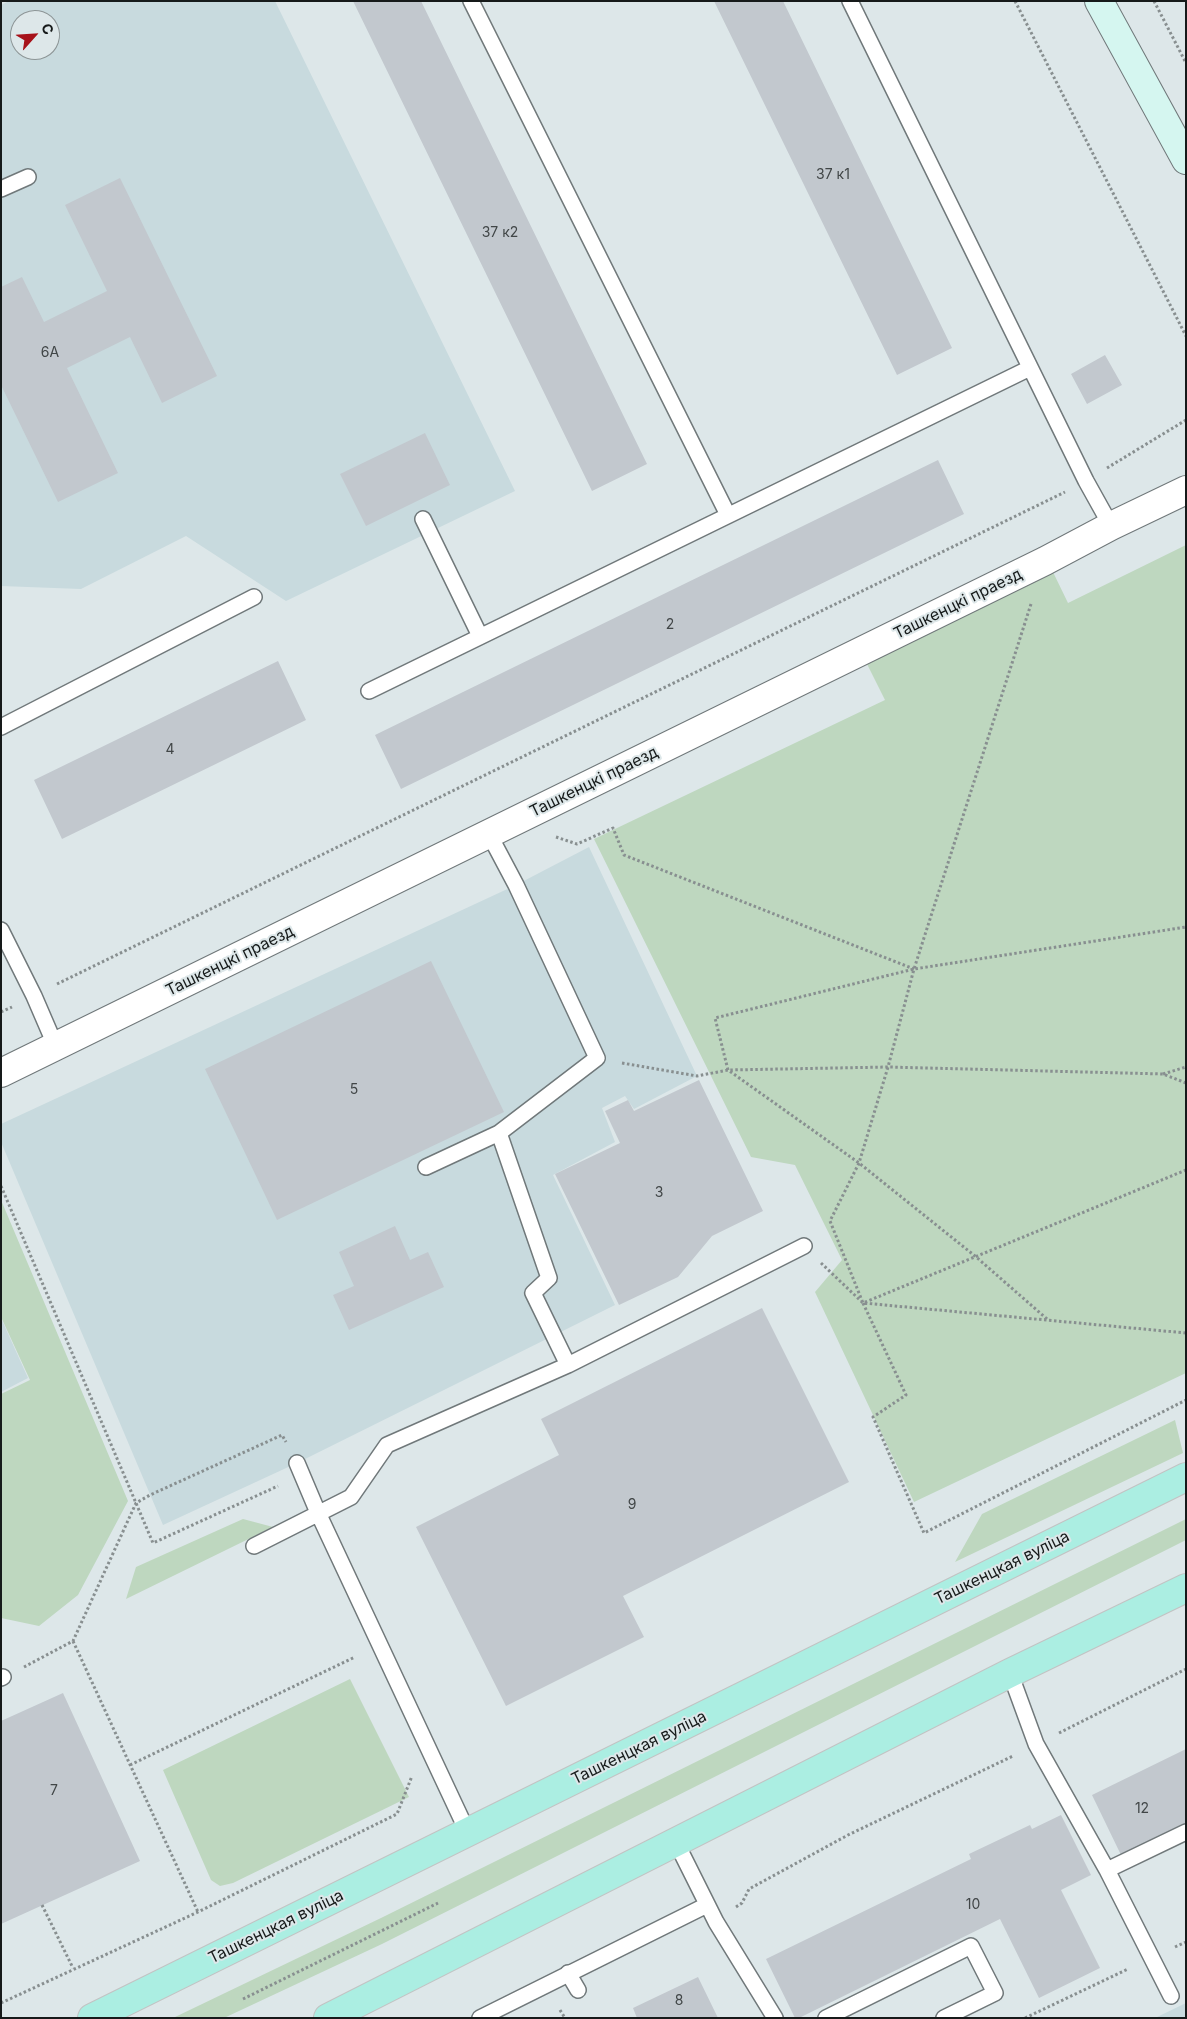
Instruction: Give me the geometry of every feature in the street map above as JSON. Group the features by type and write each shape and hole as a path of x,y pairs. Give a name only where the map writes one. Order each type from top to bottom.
{"main road":[{"name":"Ташкенцкая вуліца","path":"92,2018 1186,1477"},
{"path":"328,2018 1010,1672 1186,1588"}],"street":[{"path":"1099,1 1186,160"},
{"name":"Ташкенцкі праезд","path":"1,1073 1186,490"}],"lane":[{"path":"471,1 728,515"},
{"path":"850,1 1086,481 1111,526"},
{"path":"1,189 28,177"},
{"path":"369,690 1030,368"},
{"path":"423,518 480,636"},
{"path":"1,727 254,597"},
{"path":"426,1167 499,1133 597,1058 516,885 489,834"},
{"path":"1,930 34,996 56,1047"},
{"path":"499,1133 549,1278 533,1293 568,1365"},
{"path":"254,1546 351,1497 388,1445 568,1365 804,1246"},
{"path":"299,1469 318,1515 468,1833"},
{"path":"1010,1672 1036,1744 1107,1870 1171,1996"},
{"path":"1107,1870 1186,1832"},
{"path":"676,1842 716,1922 775,2018"},
{"path":"480,2018 707,1904"},
{"path":"826,2018 970,1946 996,1993 944,2018"},
{"path":"568,1973 578,1990"}],"path":[{"path":"1015,1 1186,336"},
{"path":"1154,1 1186,63"},
{"path":"1,1012 1086,481 1186,420"},
{"path":"1045,561 914,968 888,1067 859,1163 830,1221 863,1303 906,1395 873,1416 924,1533 1186,1400"},
{"path":"555,837 577,844 613,828 624,855 914,968"},
{"path":"1048,1319 976,1256 859,1163 728,1070 715,1018 914,968 1186,927"},
{"path":"597,1058 697,1076 728,1070 888,1067 1163,1074 1186,1067"},
{"path":"1163,1074 1186,1083"},
{"path":"863,1303 1186,1170"},
{"path":"1,1186 136,1503 153,1542 299,1469 282,1435 136,1503 73,1641 2,1678"},
{"path":"804,1246 863,1303 1186,1333"},
{"path":"73,1641 198,1912"},
{"path":"130,1765 355,1657"},
{"path":"716,1922 742,1903 749,1890 848,1836 1186,1669"},
{"path":"1,2003 73,1968 198,1912 397,1814 413,1773"},
{"path":"243,1999 438,1903"},
{"path":"42,1905 73,1968"},
{"path":"1025,2018 1186,1942"}],"shaded area":[{"path":"9,1 275,1 515,491 286,601 186,536 81,589 1,586 1,5"},
{"path":"589,847 697,1076 634,1109 625,1096 602,1108 615,1142 553,1175 615,1305 297,1463 163,1525 1,1142 1,1124 516,885"},
{"path":"1,1318 28,1378 1,1392"},
{"path":"1186,2003 1186,2018 1155,2018"}],"green space":[{"path":"1186,545 1186,1373 914,1502 815,1292 842,1260 795,1165 751,1157 594,839 885,700 867,664 1052,570 1068,603"},
{"path":"1,1200 128,1501 78,1595 39,1626 1,1618 1,1394 30,1380 1,1317"},
{"path":"1175,1420 1183,1453 955,1562 982,1514"},
{"path":"243,1519 273,1527 126,1599 136,1567"},
{"path":"1186,1519 1186,1540 382,1944 224,2018 173,2018 381,1918"},
{"path":"350,1679 409,1797 233,1883 220,1886 211,1880 163,1770"}],"building":[{"path":"353,1 421,1 647,464 592,491"},
{"path":"714,1 783,1 952,348 897,375"},
{"path":"120,178 217,376 162,403 130,337 67,368 118,473 58,502 1,385 1,287 22,277 44,322 107,291 65,205"},
{"path":"1105,355 1122,385 1087,404 1071,374"},
{"path":"425,433 450,485 366,526 340,474"},
{"path":"938,460 964,514 401,789 375,735"},
{"path":"278,661 306,720 62,839 34,780"},
{"path":"431,961 504,1112 277,1220 205,1069"},
{"path":"699,1080 763,1211 712,1236 678,1277 619,1305 555,1174 620,1143 605,1111 628,1100 634,1111"},
{"path":"395,1226 410,1260 428,1252 444,1287 349,1330 333,1295 354,1286 339,1252"},
{"path":"762,1308 849,1482 623,1596 644,1637 506,1706 416,1527 559,1455 541,1419"},
{"path":"63,1693 140,1861 1,1924 1,1721"},
{"path":"1186,1749 1186,1824 1121,1855 1092,1795"},
{"path":"1061,1815 1091,1875 1061,1890 1100,1968 1039,1998 1000,1919 799,2018 795,2018 766,1959 971,1859 969,1854 1030,1825 1032,1829"},
{"path":"698,1977 718,2018 637,2018 633,2008"}]}
